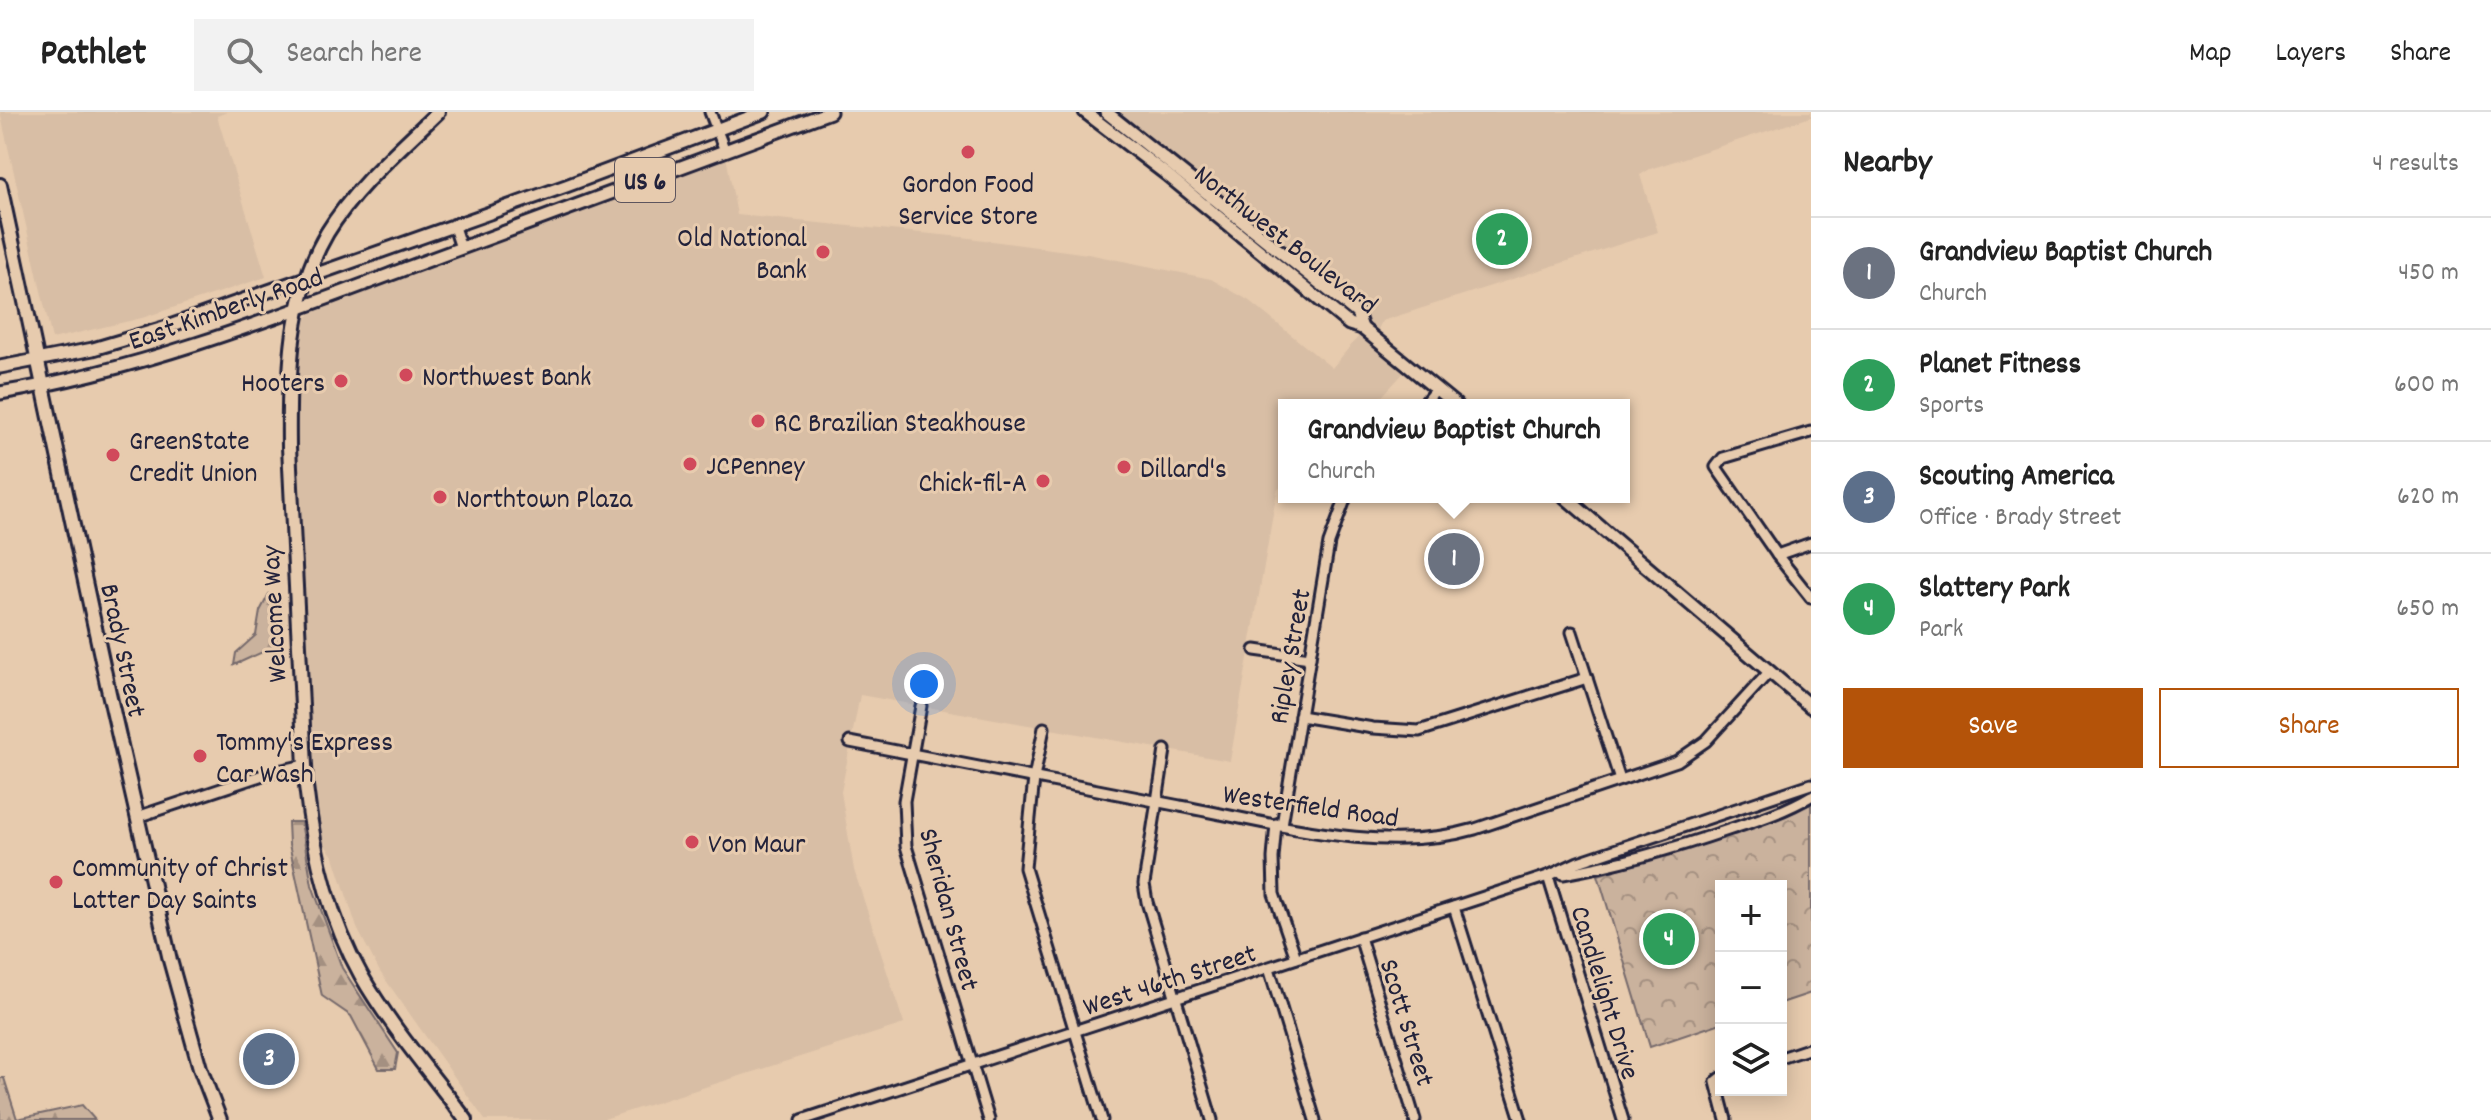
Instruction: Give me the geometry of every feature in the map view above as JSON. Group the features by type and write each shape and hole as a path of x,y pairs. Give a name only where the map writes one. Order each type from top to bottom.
{"highway":[{"name":"Welcome Way","path":"438,112 393,155 327,234 306,279 298,307 289,408 296,618 305,765 311,827 321,869 340,927 360,973 466,1120"},
{"name":"Brady Street","path":"0,185 180,1003 220,1120"}],"main road":[{"name":"US 6","path":"454,227 764,112"},
{"name":"US 6","path":"461,248 830,112"},
{"name":"Northwest Boulevard","path":"1085,112 1349,324 1362,328 1448,399"},
{"name":"Northwest Boulevard","path":"1106,112 1357,313 1362,328"},
{"name":"East Kimberly Road","path":"0,367 93,349 164,328 454,227"},
{"name":"East Kimberly Road","path":"0,393 125,365 461,248"},
{"path":"1572,503 1811,707"}],"street":[{"path":"710,112 725,151"},
{"path":"454,227 461,248"},
{"path":"1428,399 1436,389"},
{"path":"1811,432 1723,458 1716,467 1811,598"},
{"name":"Ripley Street","path":"1296,958 1274,894 1273,858 1329,543 1344,503"},
{"path":"1777,555 1811,543"},
{"path":"1572,632 1620,780"},
{"path":"1255,650 1310,658"},
{"name":"Westerfield Road","path":"850,742 1279,824 1373,840 1416,841 1448,837 1677,761 1706,741 1770,671"},
{"path":"1300,716 1373,728 1419,731 1587,678"},
{"name":"Sheridan Street","path":"921,706 904,801 906,846 989,1120"},
{"path":"1044,728 1034,778 1025,868 1102,1120"},
{"path":"1165,750 1144,884 1212,1120"},
{"path":"137,817 269,773 305,765"},
{"name":"West 46th Street","path":"802,1120 1548,876 1578,862 1811,784"},
{"name":"West 46th Street","path":"1548,876 1602,867 1685,845 1765,818 1811,796"},
{"name":"Candlelight Drive","path":"1548,876 1623,1120"},
{"path":"1454,907 1521,1120"},
{"name":"Scott Street","path":"1360,937 1415,1120"},
{"path":"1269,968 1315,1120"},
{"path":"1787,1056 1811,1048"},
{"path":"1719,1096 1726,1120"}],"shaded area":[{"path":"0,112 227,112 217,116 266,277 142,318 52,339"},
{"path":"1106,112 1811,112 1811,117 1650,169 1640,175 1658,232 1382,321 1374,338 1409,367 1380,399 1278,399 1278,490 1230,761 860,695 841,792 854,870 904,1024 601,1120 485,1120 380,972 357,928 334,857 311,827 296,618 294,326 338,294 725,151 737,215 962,237 1088,254 1211,279 1248,300 1332,368 1364,330 1190,189 1167,162"}],"green space":[{"path":"269,594 280,601 280,644 234,665 236,653 256,635 260,611"},
{"path":"1811,804 1811,993 1787,1001 1787,880 1715,880 1715,1025 1650,1047 1598,875 1731,835"},
{"path":"288,822 301,822 312,885 342,968 398,1053 395,1069 379,1069 351,1016 322,996 289,844"},
{"path":"0,1078 4,1078 17,1119 82,1105 95,1120 0,1120"}],"place":[{"name":"Gordon Food Service Store","path":"968,152"},
{"name":"Planet Fitness","path":"1502,239"},
{"name":"Old National Bank","path":"823,252"},
{"name":"Northwest Bank","path":"406,375"},
{"name":"Hooters","path":"341,381"},
{"name":"RC Brazilian Steakhouse","path":"758,421"},
{"name":"GreenState Credit Union","path":"113,455"},
{"name":"JCPenney","path":"690,464"},
{"name":"Dillard's","path":"1124,467"},
{"name":"Chick-fil-A","path":"1043,481"},
{"name":"Northtown Plaza","path":"440,497"},
{"name":"Grandview Baptist Church","path":"1454,559"},
{"name":"Tommy's Express Car Wash","path":"200,756"},
{"name":"Von Maur","path":"692,842"},
{"name":"Community of Christ Latter Day Saints","path":"56,882"},
{"name":"Slattery Park","path":"1669,939"},
{"name":"Scouting America","path":"269,1059"}]}
